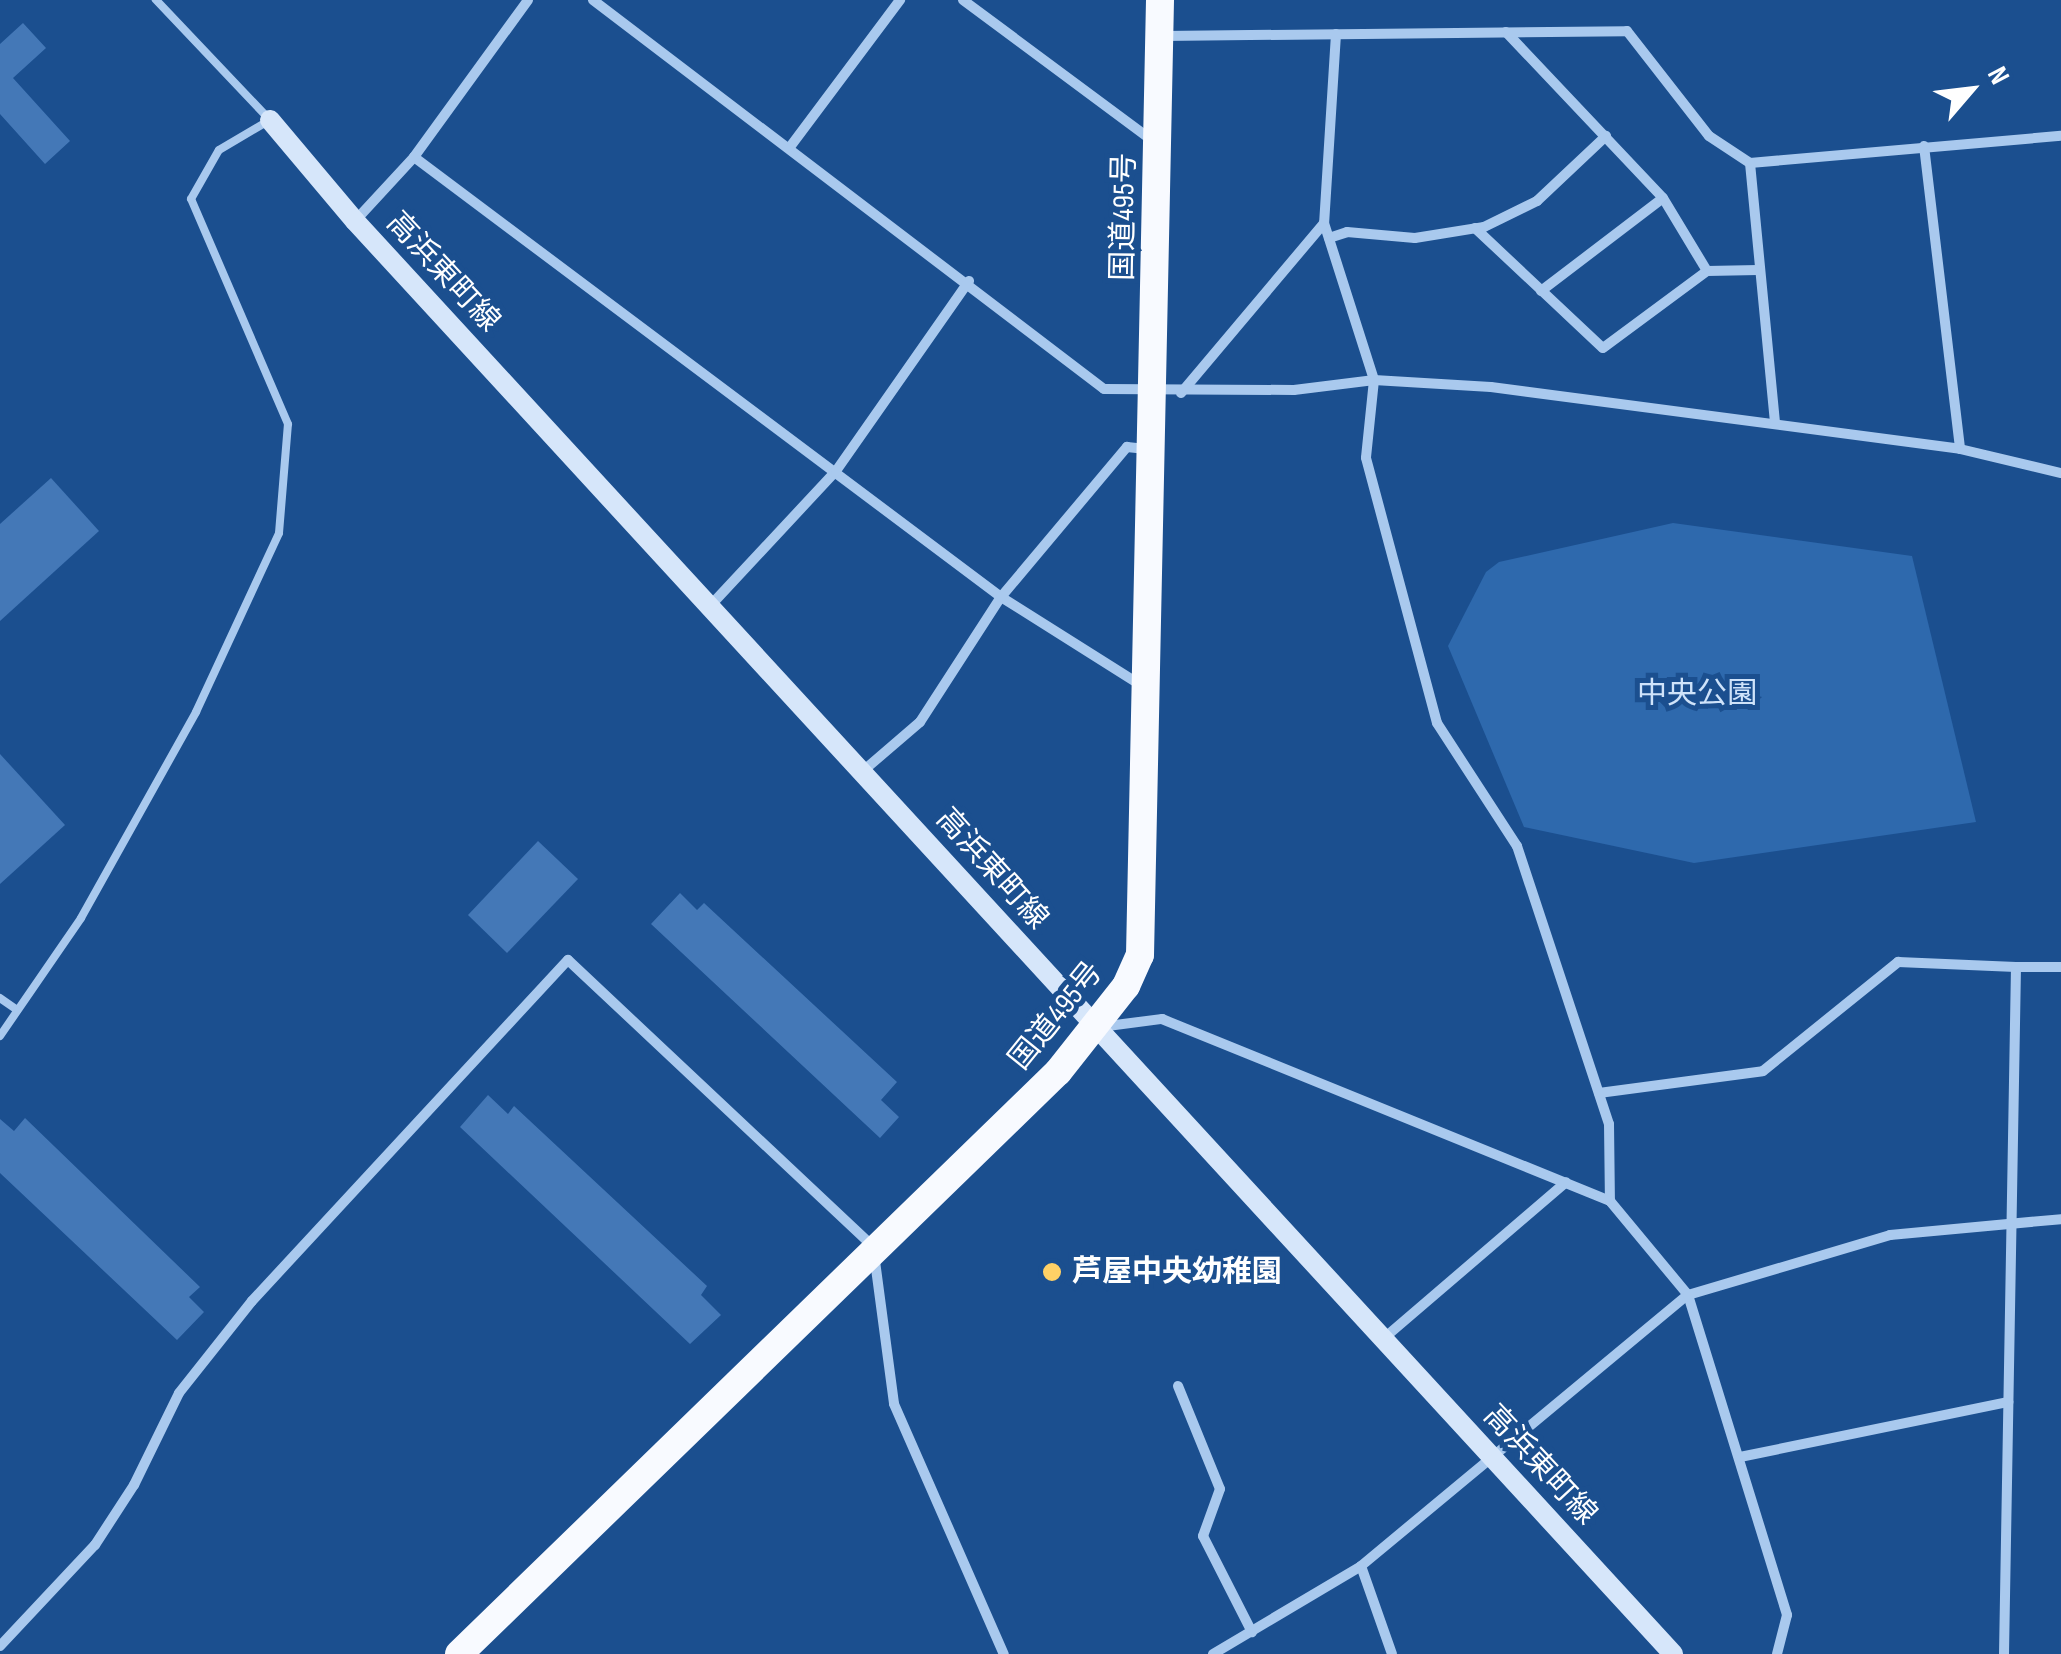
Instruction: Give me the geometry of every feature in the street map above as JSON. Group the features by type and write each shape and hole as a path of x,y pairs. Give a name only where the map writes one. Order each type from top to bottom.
{"highway":[{"name":"国道495号","path":"458,1654 873,1246 1058,1072 1094,1028 1140,955 1152,450 1167,394 1158,145 1160,0"}],"main road":[{"name":"高浜東町線","path":"270,120 355,221 1673,1654"}],"street":[{"path":"355,221 414,156 528,0"},
{"path":"593,0 968,281 1104,390 1167,394 1374,380 1491,387 1960,449 2061,473"},
{"path":"790,147 900,0"},
{"path":"962,0 1158,145"},
{"path":"1160,36 1627,31 1709,136 1750,163 2061,136"},
{"path":"1506,32 1663,198 1708,272"},
{"path":"1336,34 1324,223 1374,380 1366,458 1437,723 1518,846 1609,1124 1610,1200"},
{"path":"1329,238 1347,232 1415,238 1475,228 1536,201 1606,136"},
{"path":"1924,146 1960,449"},
{"path":"414,156 1001,597 1146,688"},
{"path":"1750,163 1775,422"},
{"path":"1542,290 1663,198"},
{"path":"1167,394 1324,223"},
{"path":"1475,228 1603,348 1708,272 1758,270"},
{"path":"711,605 836,471 968,281"},
{"path":"864,771 920,722 1001,597 1127,447 1152,450"},
{"path":"0,1646 94,1545 134,1486 179,1394 252,1301 568,960 873,1246 894,1404 1004,1654"},
{"path":"1598,1093 1763,1070 1898,962 2061,967"},
{"path":"2004,1654 2008,1224 2016,967"},
{"path":"1094,1028 1162,1019 1610,1200 1688,1296 1787,1614 1777,1654"},
{"path":"1383,1339 1566,1182"},
{"path":"1213,1654 1361,1566 1495,1460 1688,1296 1890,1236 2061,1219"},
{"path":"1178,1386 1220,1489 1203,1536 1252,1632"},
{"path":"1740,1457 2008,1402"},
{"path":"1361,1566 1392,1654"}],"lane":[{"path":"0,1036 81,918 196,712 279,533 288,424 191,199 219,150 270,120 156,0"},
{"path":"0,998 17,1010"}],"green space":[{"name":"中央公園","path":"1673,523 1912,556 1976,822 1694,863 1524,827 1448,646 1486,572 1499,562"}],"building":[{"path":"23,23 46,48 13,78 70,141 45,164 0,114 0,44"},
{"path":"51,478 99,531 0,621 0,524"},
{"path":"0,754 65,825 0,884"},
{"path":"538,841 578,879 507,953 468,915"},
{"path":"680,893 697,910 704,903 897,1082 881,1100 899,1117 880,1138 651,924"},
{"path":"488,1095 508,1114 514,1106 707,1286 701,1295 721,1315 690,1344 460,1127"},
{"path":"25,1118 200,1287 189,1297 204,1312 177,1340 0,1173 0,1119 14,1131"}],"place":[{"name":"芦屋中央幼稚園","path":"1052,1272"}]}
